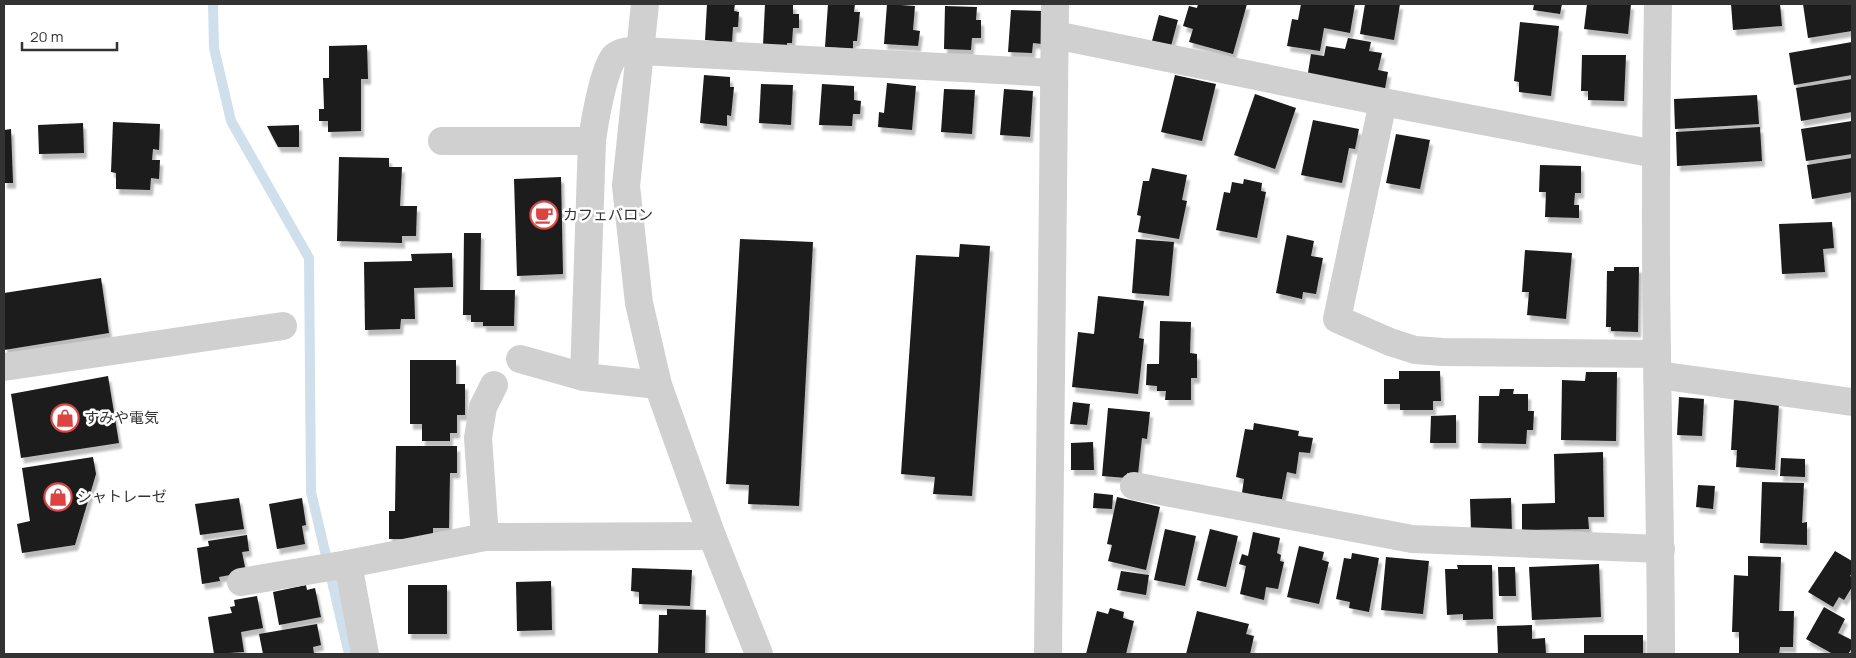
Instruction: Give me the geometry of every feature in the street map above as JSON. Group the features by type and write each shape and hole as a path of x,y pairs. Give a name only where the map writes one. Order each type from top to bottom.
{"street":[{"path":"645,4 626,186 639,303 658,385 712,536 760,654"},
{"path":"1048,654 1055,4"},
{"path":"1658,4 1655,154 1661,654"},
{"path":"1055,35 1383,102 1655,154"},
{"path":"584,377 592,141 597,106 613,57 621,52 641,51 1054,73"},
{"path":"1383,102 1337,318 1390,342 1415,350 1657,364 1852,402"},
{"path":"442,140 592,141"},
{"path":"4,367 283,326"},
{"path":"520,359 584,377 658,385"},
{"path":"485,537 478,438 483,407 494,385"},
{"path":"1134,486 1412,538 1661,549"},
{"path":"241,582 348,564 485,537 712,536"},
{"path":"348,564 365,654"}],"building":[{"path":"707,4 735,4 734,11 739,12 738,27 733,27 732,42 705,40"},
{"path":"765,4 793,4 793,14 799,14 799,28 793,28 792,43 787,43 787,46 763,45"},
{"path":"828,4 855,4 854,12 860,12 857,41 853,41 853,49 825,47"},
{"path":"887,4 915,6 913,30 920,31 918,46 884,44"},
{"path":"1198,4 1247,4 1233,54 1189,42 1193,29 1183,26 1189,6 1197,8"},
{"path":"1301,4 1355,4 1350,33 1324,28 1320,51 1287,46 1292,19 1298,20"},
{"path":"1365,4 1400,4 1394,40 1360,34"},
{"path":"1534,4 1562,4 1560,14 1533,10"},
{"path":"1587,4 1631,4 1628,34 1584,29"},
{"path":"1731,4 1780,4 1782,26 1733,30"},
{"path":"1803,4 1852,4 1852,31 1808,38"},
{"path":"945,6 977,7 976,20 981,20 981,38 972,38 971,50 944,49"},
{"path":"1011,10 1044,11 1042,44 1033,43 1032,53 1008,52"},
{"path":"1159,15 1178,20 1171,46 1152,41"},
{"path":"1520,22 1559,26 1551,96 1519,92 1519,82 1514,81"},
{"path":"1348,38 1371,42 1369,51 1382,53 1378,70 1388,72 1384,94 1307,79 1311,54 1324,56 1326,46 1345,49"},
{"path":"1852,42 1852,75 1794,85 1789,53"},
{"path":"367,45 368,79 361,79 361,131 328,132 328,121 319,121 319,109 324,109 323,78 329,78 329,46"},
{"path":"1582,55 1626,55 1624,101 1588,100 1588,91 1581,91"},
{"path":"704,75 730,77 730,87 734,87 731,116 727,115 727,126 700,123"},
{"path":"1175,75 1216,84 1202,141 1161,132"},
{"path":"1852,79 1852,112 1801,121 1796,88"},
{"path":"887,83 916,86 912,130 878,127 879,112 884,113"},
{"path":"761,84 793,85 791,125 759,123"},
{"path":"822,84 854,86 854,100 861,101 860,114 853,114 852,126 819,125"},
{"path":"944,89 975,90 972,134 941,132"},
{"path":"1004,89 1033,91 1030,137 1000,135"},
{"path":"1255,94 1296,108 1275,169 1234,155"},
{"path":"1757,95 1759,124 1675,129 1674,99"},
{"path":"1313,120 1359,129 1355,149 1349,148 1342,183 1301,175"},
{"path":"1852,121 1852,154 1806,161 1801,129"},
{"path":"113,122 160,124 159,150 153,149 152,160 160,160 159,179 151,178 150,190 116,189 116,173 111,172"},
{"path":"83,123 84,153 39,154 38,125"},
{"path":"299,125 299,147 278,147 267,126"},
{"path":"1760,127 1762,161 1677,166 1676,132"},
{"path":"11,129 13,183 4,183 4,130"},
{"path":"1396,134 1430,140 1420,189 1386,183"},
{"path":"339,157 389,158 389,167 402,167 400,206 417,206 416,236 402,236 402,243 337,241"},
{"path":"1852,158 1852,192 1812,199 1807,165"},
{"path":"1540,165 1581,166 1581,193 1575,193 1574,205 1579,205 1579,218 1545,217 1546,192 1539,192"},
{"path":"1152,168 1187,175 1182,200 1187,201 1179,239 1138,232 1141,216 1137,215 1143,181 1149,181"},
{"path":"561,177 563,274 517,276 514,179"},
{"path":"1244,179 1262,183 1261,191 1266,192 1257,238 1216,230 1224,192 1230,193 1232,182 1243,184"},
{"path":"1832,222 1834,248 1823,249 1825,272 1782,274 1779,224"},
{"path":"464,233 481,233 480,290 515,290 514,326 483,326 483,322 471,322 471,315 463,315"},
{"path":"1287,235 1314,241 1311,256 1323,258 1316,294 1303,292 1302,299 1276,293"},
{"path":"740,239 813,242 799,506 748,504 749,485 726,484"},
{"path":"1136,239 1174,242 1169,296 1132,293"},
{"path":"960,244 990,246 972,496 933,494 935,477 901,474 916,255 959,257"},
{"path":"1525,250 1572,253 1566,319 1527,315 1529,292 1522,292"},
{"path":"452,253 453,287 414,288 415,319 401,319 400,329 365,330 364,262 412,261 411,254"},
{"path":"1614,267 1639,267 1638,332 1611,331 1611,327 1606,327 1607,271 1614,271"},
{"path":"101,278 109,333 4,350 4,293"},
{"path":"1098,296 1144,301 1139,338 1144,339 1138,394 1072,387 1078,332 1094,334"},
{"path":"1160,321 1191,322 1190,353 1197,354 1197,378 1191,378 1191,400 1165,400 1166,391 1157,391 1157,386 1146,385 1147,364 1159,364"},
{"path":"410,360 456,360 456,384 465,384 465,415 457,415 457,433 450,433 450,441 422,441 422,424 410,424"},
{"path":"1399,371 1440,371 1441,401 1433,401 1433,410 1400,410 1400,404 1384,404 1384,379 1399,379"},
{"path":"1586,372 1617,372 1616,441 1561,440 1562,380 1585,381"},
{"name":"すみや電気","path":"108,376 119,443 21,458 11,394"},
{"path":"1500,389 1514,389 1513,394 1528,394 1528,411 1534,411 1533,430 1527,430 1526,444 1478,443 1479,396 1499,396"},
{"path":"1679,397 1704,399 1702,436 1677,435"},
{"path":"1734,400 1779,403 1775,470 1736,467 1737,450 1731,450"},
{"path":"1073,402 1090,404 1087,425 1070,424"},
{"path":"1108,408 1150,412 1147,439 1142,438 1138,474 1127,473 1127,478 1102,476"},
{"path":"1456,415 1456,443 1430,443 1431,416"},
{"path":"1254,423 1299,431 1298,436 1313,438 1310,453 1299,452 1296,474 1287,472 1282,499 1242,493 1244,479 1236,477 1245,429 1253,430"},
{"path":"1093,442 1094,470 1071,470 1071,443"},
{"path":"396,446 457,446 457,473 450,473 449,528 433,528 433,539 389,539 389,511 395,511"},
{"path":"1603,452 1604,517 1588,517 1589,529 1522,530 1522,504 1555,503 1554,454"},
{"name":"シャトレーゼ","path":"93,457 96,474 75,545 22,553 17,524 30,521 22,468"},
{"path":"1781,458 1805,459 1805,477 1780,476"},
{"path":"1762,482 1804,483 1802,523 1807,522 1807,545 1760,543"},
{"path":"1698,485 1715,486 1713,509 1696,507"},
{"path":"1094,493 1113,495 1112,509 1093,508"},
{"path":"1117,497 1160,507 1146,570 1108,561 1112,545 1107,544"},
{"path":"239,498 244,529 200,535 195,504"},
{"path":"302,498 306,525 302,526 305,544 277,549 269,504"},
{"path":"1511,498 1512,534 1471,530 1470,499"},
{"path":"1165,529 1196,536 1185,586 1154,580"},
{"path":"1210,529 1238,536 1226,587 1197,580"},
{"path":"1253,532 1280,538 1277,553 1281,555 1280,561 1284,562 1278,589 1266,587 1264,600 1240,594 1246,566 1239,564 1242,554 1248,556"},
{"path":"247,535 249,551 242,552 246,572 219,577 220,581 202,584 197,548 209,546 208,541"},
{"path":"1299,546 1324,552 1322,560 1329,562 1319,604 1287,597"},
{"path":"1835,551 1852,561 1852,573 1850,576 1852,577 1852,587 1844,600 1839,597 1833,607 1808,592"},
{"path":"1352,553 1379,558 1369,612 1349,608 1350,602 1336,599 1344,558 1351,559"},
{"path":"1748,556 1781,557 1779,611 1794,611 1793,647 1780,647 1779,654 1739,653 1739,632 1732,632 1734,575 1748,576"},
{"path":"1386,557 1429,561 1423,614 1381,610"},
{"path":"1599,564 1601,617 1532,620 1529,567"},
{"path":"1457,565 1492,565 1493,619 1463,620 1463,614 1447,615 1445,569 1458,569"},
{"path":"1498,567 1515,567 1516,596 1499,596"},
{"path":"632,568 692,570 690,606 639,604 639,592 631,591"},
{"path":"1121,571 1149,575 1146,595 1117,590"},
{"path":"551,581 552,630 517,631 516,582"},
{"path":"306,585 307,590 315,588 321,617 279,625 273,592"},
{"path":"408,585 447,585 447,634 408,634"},
{"path":"257,596 263,628 241,632 244,652 214,654 208,617 232,613 230,607 235,606 234,600"},
{"path":"1824,607 1845,619 1838,633 1852,640 1852,648 1848,654 1833,654 1806,639"},
{"path":"1110,608 1124,612 1123,618 1134,621 1126,654 1086,654 1097,611 1108,614"},
{"path":"667,609 706,610 705,654 658,654 659,615 667,615"},
{"path":"1197,611 1249,624 1246,634 1254,636 1250,654 1186,654"},
{"path":"317,624 321,645 313,647 314,654 263,654 259,634"},
{"path":"1532,625 1532,639 1545,638 1546,654 1498,654 1497,626"},
{"path":"1584,635 1643,635 1643,654 1584,654"}],"waterway":[{"path":"213,4 214,48 231,121 309,258 311,492 349,654"}],"place":[{"name":"カフェバロン","path":"544,215"},
{"name":"すみや電気","path":"65,418"},
{"name":"シャトレーゼ","path":"58,497"}]}
